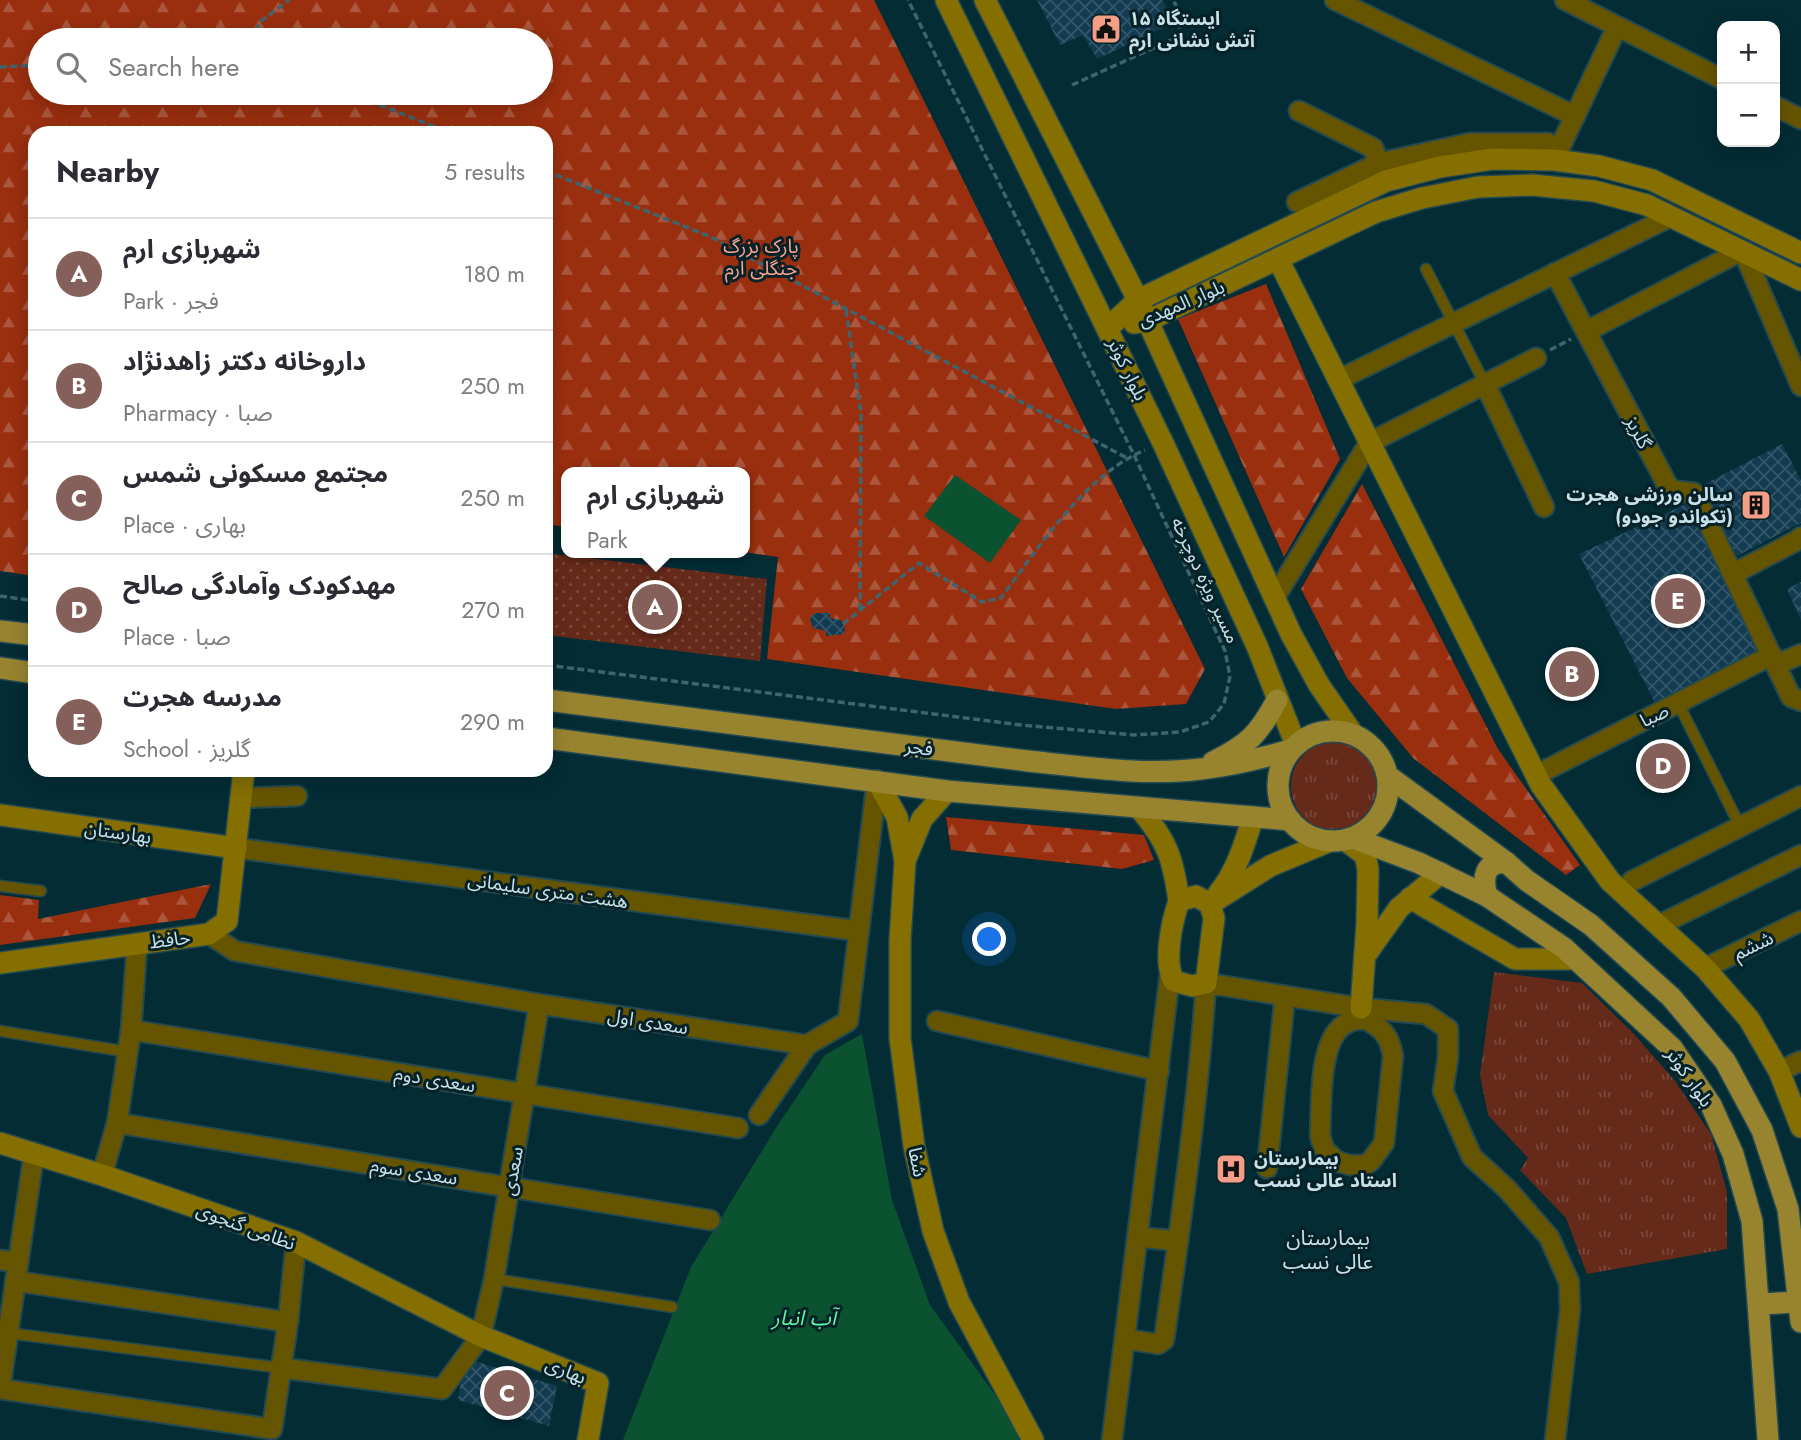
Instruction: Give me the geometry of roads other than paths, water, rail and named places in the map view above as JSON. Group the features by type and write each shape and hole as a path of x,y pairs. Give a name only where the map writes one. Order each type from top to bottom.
{"main road":[{"path":"0,631 28,634"},
{"path":"0,668 28,672"},
{"name":"فجر","path":"553,700 1028,761 1145,771 1198,770 1230,765 1293,748"},
{"path":"1198,770 1232,753 1262,729 1277,700"},
{"path":"1338,730 1353,734 1370,743 1388,776 1389,791 1382,813 1367,830 1343,840 1308,834 1290,820 1281,803 1278,785 1281,766 1293,748 1308,737 1323,731 1338,730"},
{"name":"فجر","path":"553,739 947,791 1290,820"},
{"name":"بلوار کوثر","path":"1388,776 1507,863 1526,880 1591,925 1671,997 1725,1061 1762,1130 1788,1209 1800,1308"},
{"name":"بلوار کوثر","path":"1343,840 1441,873 1487,897 1564,948 1672,1048 1711,1105 1733,1154 1752,1221 1768,1440"},
{"path":"1487,897 1483,885 1485,874 1494,865 1507,863"},
{"path":"1759,1304 1800,1308"}],"street":[{"name":"بلوار کوثر","path":"946,0 1163,443 1257,646 1293,748"},
{"name":"بلوار کوثر","path":"985,0 1138,300 1291,634 1319,685 1353,734"},
{"path":"1335,0 1575,116"},
{"path":"1565,0 1717,77"},
{"path":"1551,152 1575,116 1617,27"},
{"path":"1780,108 1801,119"},
{"path":"1297,202 1383,172 1373,148 1299,111"},
{"name":"بلوار المهدی","path":"1108,328 1138,300 1383,172 1551,152 1652,180 1801,253"},
{"path":"1594,191 1599,166"},
{"name":"بلوار المهدی","path":"1108,328 1147,321 1377,212 1422,198 1478,187 1518,185 1594,191 1647,205 1801,280"},
{"path":"1338,380 1670,217"},
{"path":"1587,331 1742,252 1801,386"},
{"path":"1278,259 1535,775 1611,881 1705,968 1748,1019 1779,1071 1801,1127"},
{"name":"گلریز","path":"1555,272 1670,490 1694,493 1791,696 1801,701"},
{"path":"1275,597 1369,443 1536,358"},
{"path":"1485,384 1544,507"},
{"path":"1733,574 1801,537"},
{"name":"صبا","path":"1535,775 1678,703 1774,660 1801,653"},
{"name":"حافظ","path":"0,964 209,934 227,921 243,777"},
{"path":"877,781 897,817 905,861"},
{"path":"758,1115 807,1045 848,1021 877,781"},
{"path":"905,861 922,819 947,791"},
{"path":"241,797 297,796"},
{"path":"1632,881 1801,796"},
{"path":"1112,1440 1159,1071 1174,917 1179,901 1171,857 1163,838 1140,808"},
{"name":"بهارستان","path":"0,815 236,848"},
{"path":"1210,904 1233,872 1253,817"},
{"path":"1170,974 1174,981 1192,986 1206,983 1285,996 1355,1014 1382,1028 1393,1056 1384,1143 1377,1155 1366,1166 1336,1161 1324,1149 1321,1135 1327,1047 1337,1030 1355,1014 1364,957 1368,869 1365,855 1343,840 1270,866 1210,904"},
{"name":"هشت متری سلیمانی","path":"236,848 859,931"},
{"path":"1659,925 1801,855"},
{"name":"شفا","path":"905,861 900,940 900,1038 914,1146 930,1219 959,1302 1033,1440"},
{"path":"1364,957 1382,930 1410,898 1441,873"},
{"path":"1125,1339 1158,1344 1164,1340 1178,1241 1214,918 1210,904 1196,896 1179,901"},
{"path":"1410,898 1515,960 1575,959"},
{"name":"ششم","path":"1705,968 1800,925"},
{"name":"سعدی اول","path":"209,934 235,951 539,1004 807,1045"},
{"path":"102,1175 117,1123 128,1052 137,943"},
{"path":"1267,1168 1285,996"},
{"name":"سعدی","path":"481,1336 494,1279 539,1004"},
{"path":"1355,1014 1426,1014 1448,1029 1448,1057 1443,1091 1472,1157 1507,1189 1549,1237 1569,1282 1570,1310 1555,1440"},
{"path":"937,1021 1159,1071"},
{"name":"سعدی دوم","path":"131,1030 738,1128"},
{"path":"1779,1071 1801,1060"},
{"name":"سعدی سوم","path":"117,1123 710,1220"},
{"name":"نظامی گنجوی","path":"0,1143 296,1242 481,1336"},
{"path":"34,1153 11,1268 8,1333 0,1389 272,1429 288,1322 296,1242"},
{"path":"1138,1237 1178,1241"},
{"path":"11,1268 288,1322"},
{"path":"282,1368 442,1389 481,1336"},
{"name":"بهاری","path":"481,1336 598,1383 588,1440"}],"lane":[{"path":"1426,268 1485,384"},
{"path":"1678,703 1740,827"},
{"path":"0,886 41,891"},
{"path":"0,1031 128,1052"},
{"path":"494,1279 672,1307"},
{"path":"8,1333 282,1368"}],"water":[{"path":"955,475 1021,520 990,563 924,516"},
{"name":"آب انبار","path":"862,1034 892,1200 930,1305 1011,1417 1019,1440 623,1440 691,1267 776,1128 825,1055"}],"place":[{"name":"ایستگاه ۱۵ آتش نشانی ارم","path":"1106,29"},
{"name":"سالن ورزشی هجرت (تکواندو جودو)","path":"1756,505"},
{"name":"مدرسه هجرت","path":"1678,601"},
{"name":"شهربازی ارم","path":"655,607"},
{"name":"داروخانه دکتر زاهدنژاد","path":"1572,674"},
{"name":"مهدکودک وآمادگی صالح","path":"1663,766"},
{"name":"بیمارستان استاد عالی نسب","path":"1231,1169"},
{"name":"مجتمع مسکونی شمس","path":"507,1393"}],"district":[{"name":"بیمارستان عالی نسب","path":"1328,1250"}],"park label":[{"name":"پارک بزرگ جنگلی ارم","path":"761,257"}]}
